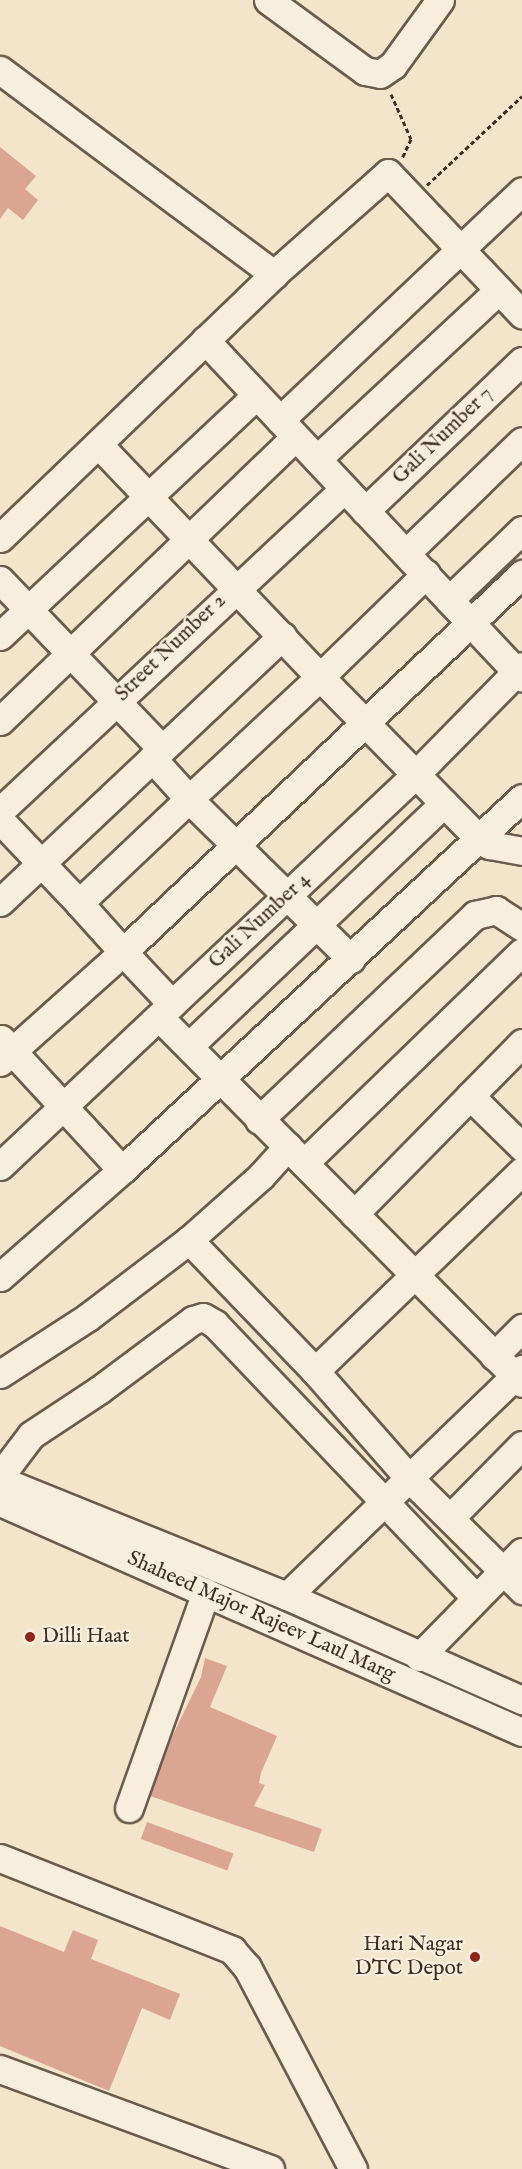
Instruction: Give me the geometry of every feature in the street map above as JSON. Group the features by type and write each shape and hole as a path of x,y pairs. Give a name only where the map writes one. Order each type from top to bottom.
{"street":[{"path":"268,0 365,71 380,74 393,65 440,0"},
{"path":"0,70 274,274"},
{"path":"0,538 274,274 388,173 522,314"},
{"path":"0,721 191,541 288,428 522,191"},
{"path":"317,459 499,290"},
{"path":"205,340 470,623 520,671"},
{"name":"Gali Number 7","path":"365,511 522,361"},
{"path":"0,636 146,495 257,395"},
{"path":"406,553 522,441"},
{"path":"98,444 236,586 320,677 479,839 522,851"},
{"name":"Street Number 2","path":"0,811 236,586 344,489"},
{"path":"449,600 522,530"},
{"path":"79,903 320,677 426,574"},
{"path":"122,1170 63,1107 4,1050 123,952 238,846 522,574"},
{"path":"0,580 116,700 189,799 351,959"},
{"path":"0,902 282,636"},
{"name":"Gali Number 4","path":"0,1166 416,774 520,671"},
{"path":"0,1277 122,1170 220,1076 351,959 522,798"},
{"path":"189,1046 444,803"},
{"path":"0,820 123,952 166,1010 189,1046 220,1076 259,1120 416,1274 494,1356 520,1376 408,1477 287,1596"},
{"path":"259,1120 476,915 496,910 522,927"},
{"path":"0,1374 88,1317 189,1240 261,1176 296,1154 522,952"},
{"path":"354,1214 522,1043"},
{"path":"471,1096 522,1147"},
{"path":"315,1371 522,1171"},
{"path":"189,1240 315,1371 408,1477 452,1516 501,1572 522,1590"},
{"path":"0,1478 31,1435 99,1390 193,1320 203,1317 215,1324 382,1502 476,1598"},
{"path":"494,1356 522,1328"},
{"path":"452,1516 522,1445"},
{"name":"Shaheed Major Rajeev Laul Marg","path":"0,1478 287,1596 419,1657 522,1700"},
{"name":"Shaheed Major Rajeev Laul Marg","path":"0,1502 522,1732"},
{"path":"419,1657 522,1552"},
{"path":"129,1808 206,1592"},
{"path":"0,1858 232,1950 247,1967 352,2169"},
{"path":"0,2069 270,2169"}],"path":[{"path":"380,74 406,122 411,139 406,153 388,173"},
{"path":"414,198 522,96"}],"building":[{"path":"0,147 36,176 25,189 38,200 23,220 8,208 0,219"},
{"path":"205,1658 227,1666 210,1707 277,1736 261,1773 259,1783 265,1785 254,1806 322,1829 314,1852 150,1796 167,1747 201,1677"},
{"path":"147,1822 233,1853 227,1870 141,1839"},
{"path":"0,1926 64,1952 73,1930 98,1940 91,1959 180,1994 170,2020 142,2008 109,2091 0,2046"}],"place":[{"name":"Dilli Haat","path":"30,1637"},
{"name":"Hari Nagar DTC Depot","path":"475,1957"}]}
